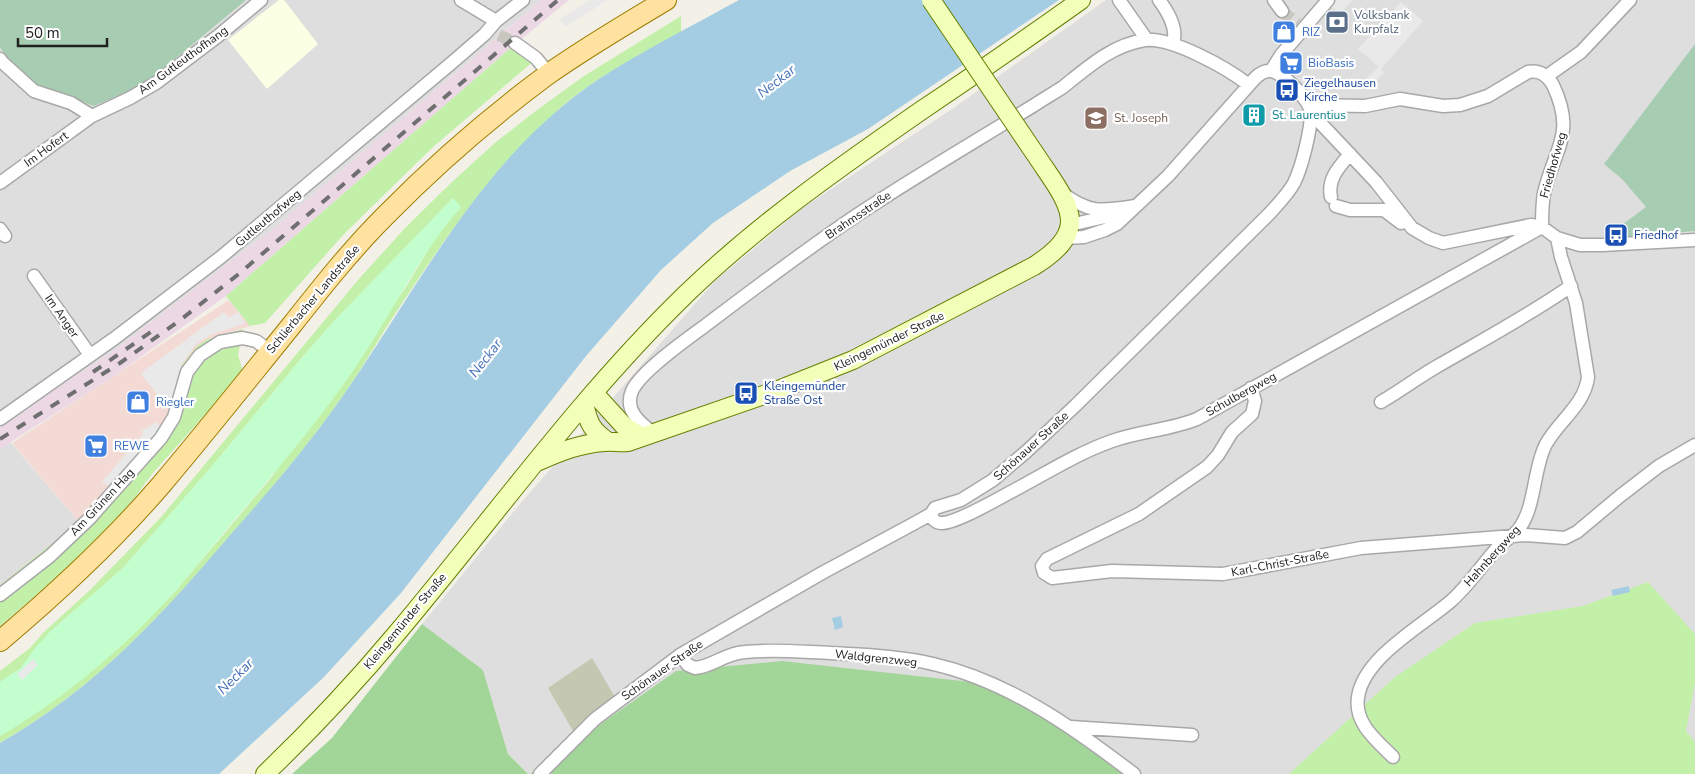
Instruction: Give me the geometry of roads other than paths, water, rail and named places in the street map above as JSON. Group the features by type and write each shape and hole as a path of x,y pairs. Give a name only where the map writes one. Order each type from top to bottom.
{"main road":[{"name":"Schlierbacher Landstraße","path":"0,641 78,572 117,533 159,486 315,295 384,216 442,160 514,100 549,74 603,38 666,0"},
{"path":"931,0 1060,192 1067,205 1068,231"},
{"name":"Kleingemünder Straße","path":"265,774 328,712 394,636 589,399 684,295 776,216 858,154 1082,0"},
{"name":"Kleingemünder Straße","path":"536,462 574,447 608,441 620,443 646,435 778,390 853,360 1034,266 1051,254 1068,231"},
{"path":"589,399 624,426 646,435"},
{"path":"589,399 589,423 595,432 608,441"}],"street":[{"name":"Am Gutleuthofhang","path":"92,116 156,83 218,36 261,0"},
{"path":"456,0 463,9 483,24"},
{"path":"461,0 497,29"},
{"name":"Gutleuthofweg","path":"0,419 221,258 484,34 497,29 523,0"},
{"path":"1119,0 1147,40"},
{"path":"1159,0 1173,24 1173,44"},
{"path":"1274,0 1282,11"},
{"path":"1271,71 1300,27 1328,0"},
{"path":"1310,109 1365,106 1405,99 1434,105 1460,105 1488,96 1528,72 1539,72 1547,76 1581,52 1630,0"},
{"name":"Brahmsstraße","path":"646,435 630,407 632,390 648,372 700,330 809,249 908,182 1061,88 1105,55 1126,45 1147,40 1161,40 1173,44 1233,74 1249,85"},
{"path":"515,43 536,58 549,74"},
{"path":"0,58 34,91 71,103 92,116"},
{"path":"1068,231 1135,206 1168,176 1261,73 1271,71 1283,76 1376,182 1412,228"},
{"name":"Friedhofweg","path":"1542,227 1545,190 1561,145 1564,130 1560,106 1554,87 1547,76"},
{"name":"Schönauer Straße","path":"540,774 595,719 680,655 822,572 877,545 931,514 935,508 961,500 985,486 1027,451 1104,378 1270,213 1286,194 1298,173 1310,109"},
{"name":"Im Hofert","path":"0,183 92,116"},
{"path":"1350,154 1333,176 1330,184 1334,202 1350,210 1384,210 1406,227 1412,228 1440,243 1526,226 1542,227 1557,238 1587,245 1695,240"},
{"path":"1060,192 1077,204 1089,209 1102,210 1135,206"},
{"name":"Schulbergweg","path":"931,514 933,519 940,523 952,521 1097,446 1124,437 1183,424 1542,227"},
{"name":"Hahnbergweg","path":"1393,757 1360,720 1358,705 1362,684 1382,657 1451,601 1502,544 1519,529 1526,515 1544,448 1550,437 1579,400 1587,383 1588,377 1577,310 1557,238"},
{"name":"Im Anger","path":"34,276 90,355"},
{"path":"1381,402 1571,286"},
{"name":"Am Grünen Hag","path":"0,594 50,556 68,539 161,438 176,412 187,372 200,354 220,342 242,338 256,341 270,351"},
{"name":"Karl-Christ-Straße","path":"1251,388 1255,401 1254,410 1232,432 1208,467 1139,514 1047,559 1042,566 1044,574 1052,578 1112,571 1223,574 1353,549 1526,535 1558,538 1572,536 1652,471 1670,458 1695,445"},
{"name":"Waldgrenzweg","path":"680,655 688,665 695,668 703,667 730,654 766,651 883,656 925,662 958,671 1036,707 1086,737 1134,774"},
{"name":"Waldgrenzweg","path":"1066,726 1192,735"}],"water":[{"name":"Neckar","path":"739,0 1059,0 868,129 790,171 713,223 661,270 586,356 401,593 324,677 219,774 0,774 0,743 67,699 126,648 180,592 288,468 340,400 471,204 522,144 565,104 601,78"},
{"path":"1629,586 1630,592 1613,596 1611,590"},
{"path":"841,616 843,627 835,630 832,618"}],"tunnel":[{"path":"1282,11 1297,24"},
{"path":"499,35 515,43"}],"railway":[{"path":"0,439 120,363 179,321 240,273 558,0"},
{"path":"93,372 158,327"}],"place":[{"name":"Volksbank Kurpfalz","path":"1337,22"},
{"name":"RIZ","path":"1284,32"},
{"name":"BioBasis","path":"1291,63"},
{"name":"Ziegelhausen Kirche","path":"1287,90"},
{"name":"St. Laurentius","path":"1254,115"},
{"name":"St. Joseph","path":"1096,118"},
{"name":"Friedhof","path":"1616,235"},
{"name":"Kleingemünder Straße Ost","path":"746,393"},
{"name":"Riegler","path":"138,402"},
{"name":"REWE","path":"96,446"}]}
